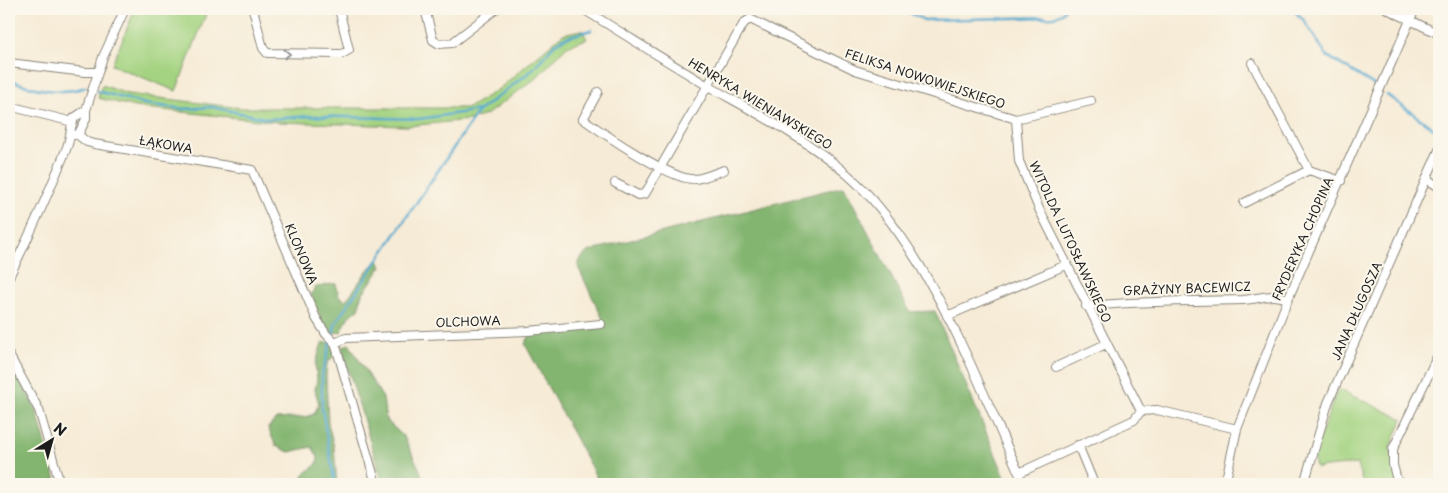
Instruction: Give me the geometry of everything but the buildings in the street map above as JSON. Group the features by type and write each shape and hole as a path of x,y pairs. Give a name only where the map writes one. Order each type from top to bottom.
{"street":[{"path":"9,277 76,134 86,119 86,110 98,72 126,9"},
{"path":"254,9 263,48 267,52 342,54 349,50 339,9"},
{"path":"425,9 433,40 439,44 452,43 496,9"},
{"name":"HENRYKA WIENIAWSKIEGO","path":"583,9 804,142 849,176 871,198 899,234 947,316 1024,484"},
{"path":"1387,9 1439,34"},
{"name":"FRYDERYKA CHOPINA","path":"1225,484 1237,429 1288,299 1416,9"},
{"name":"FELIKSA NOWOWIEJSKIEGO","path":"707,85 744,23 750,19 854,70 1016,119 1090,101"},
{"path":"9,63 98,72"},
{"path":"1252,63 1310,170 1341,181"},
{"path":"615,183 638,195 645,194 707,85"},
{"path":"598,92 583,119 660,168 694,180 724,170"},
{"path":"9,106 72,122"},
{"path":"72,122 80,113 86,110"},
{"name":"WITOLDA LUTOSŁAWSKIEGO","path":"1016,119 1018,161 1086,306 1141,411"},
{"path":"72,122 76,134"},
{"name":"ŁĄKOWA","path":"76,134 87,142 94,144 252,170"},
{"name":"JANA DŁUGOSZA","path":"1304,484 1328,403 1439,150"},
{"name":"KLONOWA","path":"252,170 316,318 326,334 335,343"},
{"path":"1244,203 1310,170"},
{"path":"1427,179 1439,187"},
{"path":"947,316 1066,265"},
{"name":"GRAŻYNY BACEWICZ","path":"1086,306 1139,301 1254,299 1276,294 1288,299"},
{"name":"OLCHOWA","path":"335,343 346,338 528,331 602,324"},
{"path":"335,343 376,484"},
{"path":"1056,367 1106,344"},
{"path":"1398,484 1393,465 1393,449 1439,353"},
{"path":"9,355 39,410 60,484"},
{"path":"1019,473 1134,420 1141,411 1156,410 1237,429"},
{"path":"1078,445 1094,484"}],"green space":[{"path":"135,9 208,9 176,91 112,65"},
{"path":"582,30 587,39 567,46 536,78 486,115 469,120 407,126 278,122 135,107 98,98 102,85 127,94 241,108 468,108 500,88 563,34"},
{"path":"844,186 910,312 935,311 1008,484 600,484 525,344 531,333 607,328 578,267 582,258 596,249"},
{"path":"378,261 382,266 361,296 359,309 349,316 341,332 332,333 325,328 311,294 316,287 336,284 339,296 345,300 354,291 368,269"},
{"path":"331,342 336,353 327,364 328,423 334,447 337,484 313,484 302,476 317,464 318,457 312,447 289,452 276,446 268,428 276,419 305,417 314,414 319,404 315,390 317,379 315,365 322,343"},
{"path":"349,344 383,398 386,420 404,437 420,470 424,484 383,484 343,352 342,347"},
{"path":"9,360 36,409 57,484 9,484"},
{"path":"1338,389 1403,419 1390,448 1401,484 1363,484 1357,464 1316,468 1313,455"}],"waterway":[{"path":"607,13 612,9"},
{"path":"902,9 924,20 1054,17 1065,9"},
{"path":"1292,9 1303,19 1327,56 1374,85"},
{"path":"97,91 145,104 184,109 212,107 269,119 312,116 419,119 480,110 531,71 554,45 564,38 591,30"},
{"path":"9,79 27,86 47,90 67,91 86,87"},
{"path":"1387,95 1437,131"},
{"path":"335,484 322,409 322,374 336,322 479,110"}]}
